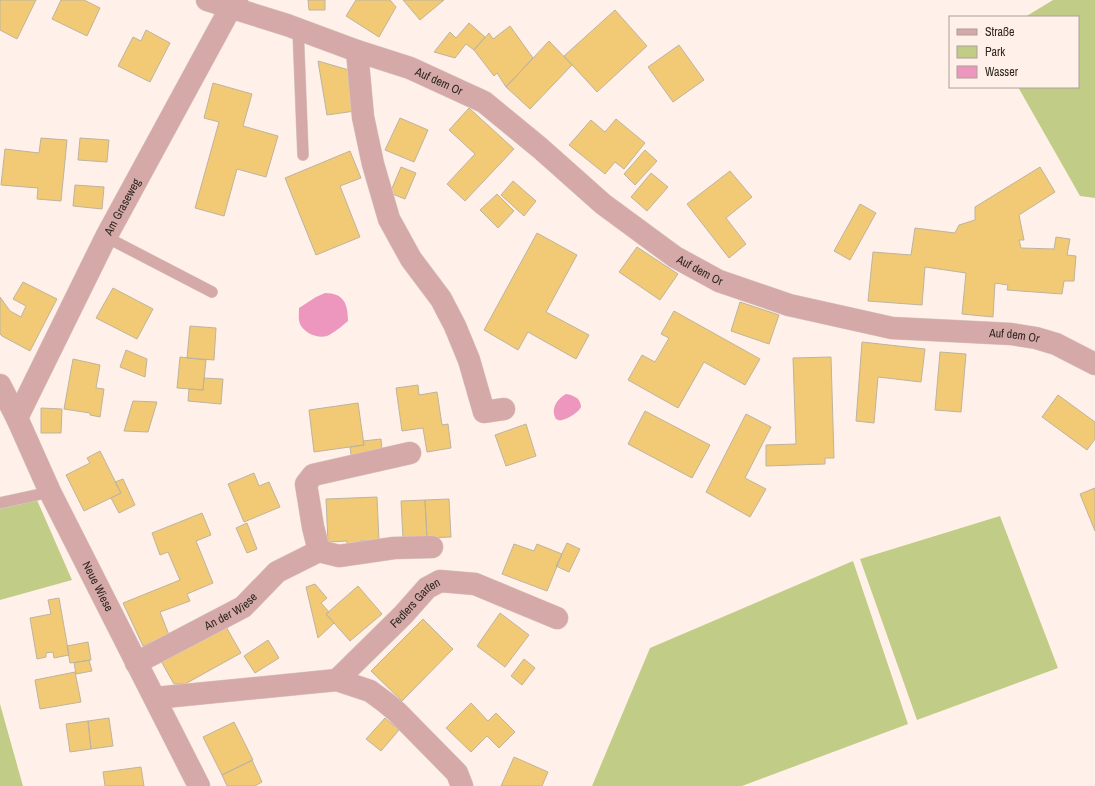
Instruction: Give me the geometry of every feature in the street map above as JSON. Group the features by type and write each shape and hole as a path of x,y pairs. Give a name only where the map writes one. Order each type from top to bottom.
{"street":[{"name":"Auf dem Or","path":"207,0 234,4 358,51 410,68 484,102 540,148 603,204 675,257 719,281 789,305 892,328 1011,334 1036,338 1056,344 1095,364"},
{"name":"Am Graseweg","path":"17,418 106,238 234,4"},
{"path":"358,51 363,117 373,164 389,219 411,259 441,299 455,326 469,360 484,412 504,409"},
{"name":"Neue Wiese","path":"0,385 17,418 50,492 199,786"},
{"path":"410,453 313,475 306,484 313,527 319,551 339,556 394,548 432,547"},
{"name":"An der Wiese","path":"136,663 243,607 277,572 319,551"},
{"name":"Fedlers Garten","path":"337,680 403,615 427,588 440,581 475,584 557,618"},
{"path":"155,698 337,680 370,691 397,712 457,773 462,786"}],"lane":[{"path":"298,28 303,156"},
{"path":"106,238 212,292"},
{"path":"0,503 50,492"}],"green space":[{"path":"1053,0 1095,0 1095,198 1080,196 1019,88 1079,88 1079,16 1027,16"},
{"path":"37,500 72,580 0,600 0,508"},
{"path":"1000,516 1058,668 917,720 860,559"},
{"path":"853,561 908,724 742,786 592,786 650,648"},
{"path":"0,704 23,786 0,786"}],"water":[{"path":"325,293 341,297 346,305 348,321 330,335 320,337 308,333 302,327 299,320 299,308"},
{"path":"566,394 577,398 581,404 581,407 570,417 561,420 556,419 554,415 555,405 557,401"}],"building":[{"path":"0,0 36,0 17,39 0,30"},
{"path":"61,0 84,0 100,8 87,36 52,19"},
{"path":"308,0 325,0 325,10 309,10"},
{"path":"356,0 390,0 396,7 379,37 346,16"},
{"path":"403,0 444,0 420,20"},
{"path":"615,10 647,46 597,92 564,56"},
{"path":"469,23 485,37 474,50 466,44 455,58 434,52 450,32 456,38"},
{"path":"510,26 533,58 506,87 497,73 494,76 474,50 489,33 493,39"},
{"path":"146,30 170,43 150,82 118,66 133,37 141,41"},
{"path":"549,41 572,65 530,109 506,87"},
{"path":"679,45 704,80 673,102 648,67"},
{"path":"318,61 349,70 355,111 327,115"},
{"path":"213,83 252,94 243,126 278,136 266,177 237,169 224,216 195,208 219,122 204,118"},
{"path":"469,108 514,149 465,201 447,184 475,154 449,130"},
{"path":"400,118 428,130 414,162 385,150"},
{"path":"616,119 645,143 624,169 615,162 605,174 569,145 591,120 605,132"},
{"path":"41,138 67,140 61,201 37,199 38,188 1,185 5,149 39,153"},
{"path":"80,138 109,140 107,162 78,160"},
{"path":"645,150 657,161 635,185 624,174"},
{"path":"350,151 361,178 340,186 360,237 316,255 285,178"},
{"path":"401,167 416,173 405,199 390,193"},
{"path":"1040,167 1055,192 1019,215 1024,240 1019,240 1021,248 1054,249 1056,237 1070,239 1067,255 1076,256 1074,281 1064,281 1062,294 1007,290 1008,285 995,283 993,317 962,314 966,273 925,267 922,305 868,301 873,252 911,255 915,228 955,233 959,225 975,220 975,207"},
{"path":"730,171 752,197 726,218 746,244 729,258 687,204"},
{"path":"651,173 668,187 647,211 631,197"},
{"path":"513,181 536,201 524,216 501,195"},
{"path":"75,185 104,187 102,209 73,206"},
{"path":"497,194 514,211 498,228 480,210"},
{"path":"860,204 876,213 850,260 834,251"},
{"path":"537,233 577,255 546,312 589,335 576,359 528,332 518,350 484,330"},
{"path":"637,247 678,274 660,300 619,272"},
{"path":"23,282 57,299 30,351 0,334 0,297 10,311 21,317 26,306 13,299"},
{"path":"113,288 153,309 137,339 96,318"},
{"path":"740,302 779,315 769,344 731,331"},
{"path":"674,311 760,359 745,385 704,362 678,408 628,380 642,355 655,362 669,338 661,334"},
{"path":"190,326 216,328 214,360 187,358"},
{"path":"862,342 925,349 921,382 878,377 874,423 856,421"},
{"path":"126,350 147,359 145,377 120,367"},
{"path":"940,352 966,354 961,412 935,410"},
{"path":"180,357 206,360 203,390 177,388"},
{"path":"831,357 834,458 825,458 825,464 766,466 766,445 796,444 793,358"},
{"path":"73,359 100,365 96,388 104,389 100,417 90,415 90,413 64,409"},
{"path":"204,378 223,379 221,404 188,401 189,389 203,390"},
{"path":"418,385 419,395 437,392 442,425 448,424 451,448 427,452 423,428 402,431 396,388"},
{"path":"1058,395 1095,422 1095,439 1087,450 1042,417"},
{"path":"133,401 157,402 148,432 124,431"},
{"path":"358,403 364,445 314,452 309,410"},
{"path":"41,408 62,409 61,433 41,433"},
{"path":"645,411 710,445 692,478 628,444"},
{"path":"746,414 771,427 745,478 766,489 750,517 706,492"},
{"path":"526,424 536,456 506,466 495,435"},
{"path":"381,439 382,450 351,455 350,447 364,445 363,441"},
{"path":"100,451 121,493 84,511 66,475 90,463 87,458"},
{"path":"254,473 259,486 269,482 280,507 244,522 228,484"},
{"path":"123,479 135,505 119,513 111,498 121,493 115,482"},
{"path":"1095,488 1095,531 1080,494"},
{"path":"377,497 379,540 360,541 360,546 347,546 347,541 328,542 326,499"},
{"path":"449,499 451,537 427,538 425,500"},
{"path":"425,500 427,538 403,539 401,501"},
{"path":"202,513 211,535 196,541 213,583 187,594 190,601 160,612 169,635 143,646 123,603 180,580 168,552 160,555 152,533"},
{"path":"247,523 257,549 247,553 236,528"},
{"path":"567,543 580,549 569,572 556,566"},
{"path":"514,544 534,551 537,544 562,554 547,591 502,574"},
{"path":"315,584 327,598 321,603 329,612 326,614 334,623 318,638 306,587"},
{"path":"358,586 382,614 350,641 326,614"},
{"path":"59,598 69,655 54,658 53,652 46,653 46,657 37,659 30,618 51,614 48,600"},
{"path":"500,613 529,635 505,667 477,646"},
{"path":"423,619 453,649 402,701 371,671"},
{"path":"225,625 241,653 185,684 174,684 161,661"},
{"path":"268,640 279,658 255,673 244,656"},
{"path":"88,642 91,660 70,663 67,646"},
{"path":"524,659 535,668 522,685 511,676"},
{"path":"89,660 92,671 76,674 74,663"},
{"path":"75,672 81,702 40,709 35,680"},
{"path":"471,703 488,721 496,713 515,732 499,748 487,736 471,752 446,728"},
{"path":"109,718 113,746 91,749 88,721"},
{"path":"385,718 399,730 381,751 366,739"},
{"path":"88,721 91,749 70,752 66,724"},
{"path":"234,722 253,760 222,775 203,737"},
{"path":"514,757 548,772 542,786 501,786"},
{"path":"252,760 262,782 255,786 227,786 222,775"},
{"path":"141,767 144,786 105,786 103,772"}]}
